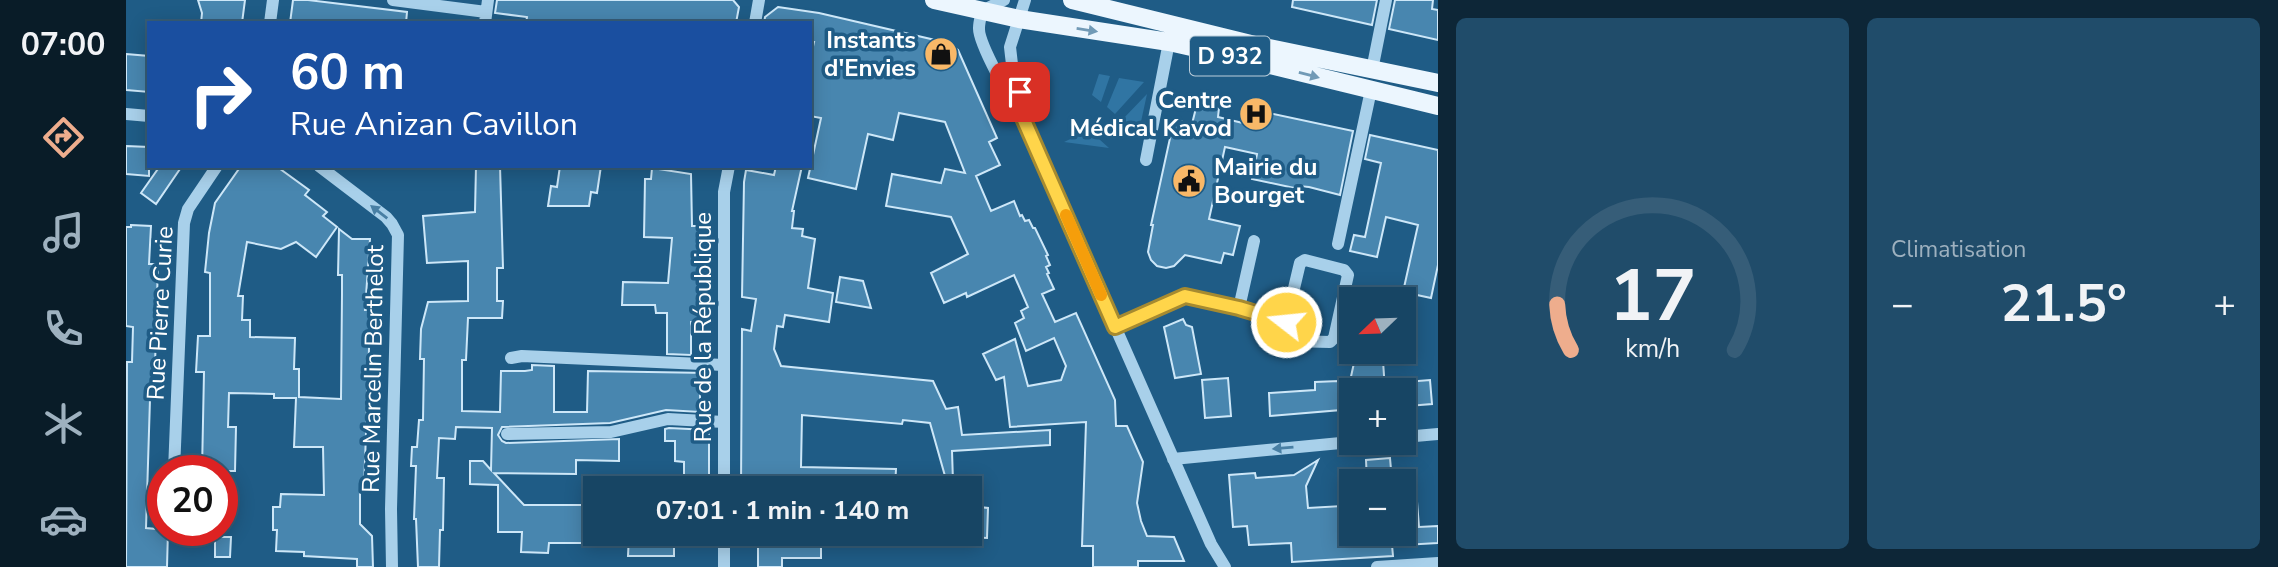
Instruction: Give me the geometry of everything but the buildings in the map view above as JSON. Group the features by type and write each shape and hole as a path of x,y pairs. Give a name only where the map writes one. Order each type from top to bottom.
{"main road":[{"name":"D 932","path":"934,0 1019,19 1169,42 1438,106"},
{"name":"D 932","path":"1072,0 1259,46 1438,83"}],"street":[{"path":"270,21 273,0"},
{"path":"393,0 486,12"},
{"path":"755,21 759,0"},
{"path":"1004,0 982,11 979,30 982,40 1009,98 1023,118 1211,544 1225,567"},
{"path":"1023,118 1010,47 1025,0"},
{"path":"1372,70 1386,0"},
{"path":"1146,160 1169,42"},
{"path":"1338,244 1371,90"},
{"path":"126,114 147,116"},
{"name":"Rue Pierre Curie","path":"175,455 184,223 188,209 215,168"},
{"name":"Rue Marcelin Berthelot","path":"322,168 386,218 398,234 392,567"},
{"name":"Rue de la République","path":"724,476 724,192 729,168"},
{"path":"1239,308 1254,241"},
{"path":"1305,260 1344,270 1348,275 1331,342 1291,341 1286,322 1300,263 1305,260"},
{"path":"1115,327 1185,296 1286,322"},
{"path":"511,358 522,356 724,365"},
{"path":"507,434 611,432 668,419 724,422"},
{"path":"1416,436 1438,434"},
{"path":"1173,458 1339,443"},
{"path":"724,546 724,567"},
{"path":"1377,567 1438,563"}],"shaded area":[{"path":"1099,74 1110,76 1101,102 1092,95"},
{"path":"1119,78 1144,82 1115,114 1107,107"},
{"path":"1147,94 1139,131 1122,120"},
{"path":"1089,130 1109,148 1064,142"}],"slow traffic":[{"path":"1066,215 1101,295"}],"place":[{"name":"Instants d'Envies","path":"941,54"},
{"name":"Centre Médical Kavod","path":"1256,114"},
{"name":"Mairie du Bourget","path":"1189,181"}],"route":[{"path":"1020,92 1023,118 1115,327 1185,296 1286,322"}]}
